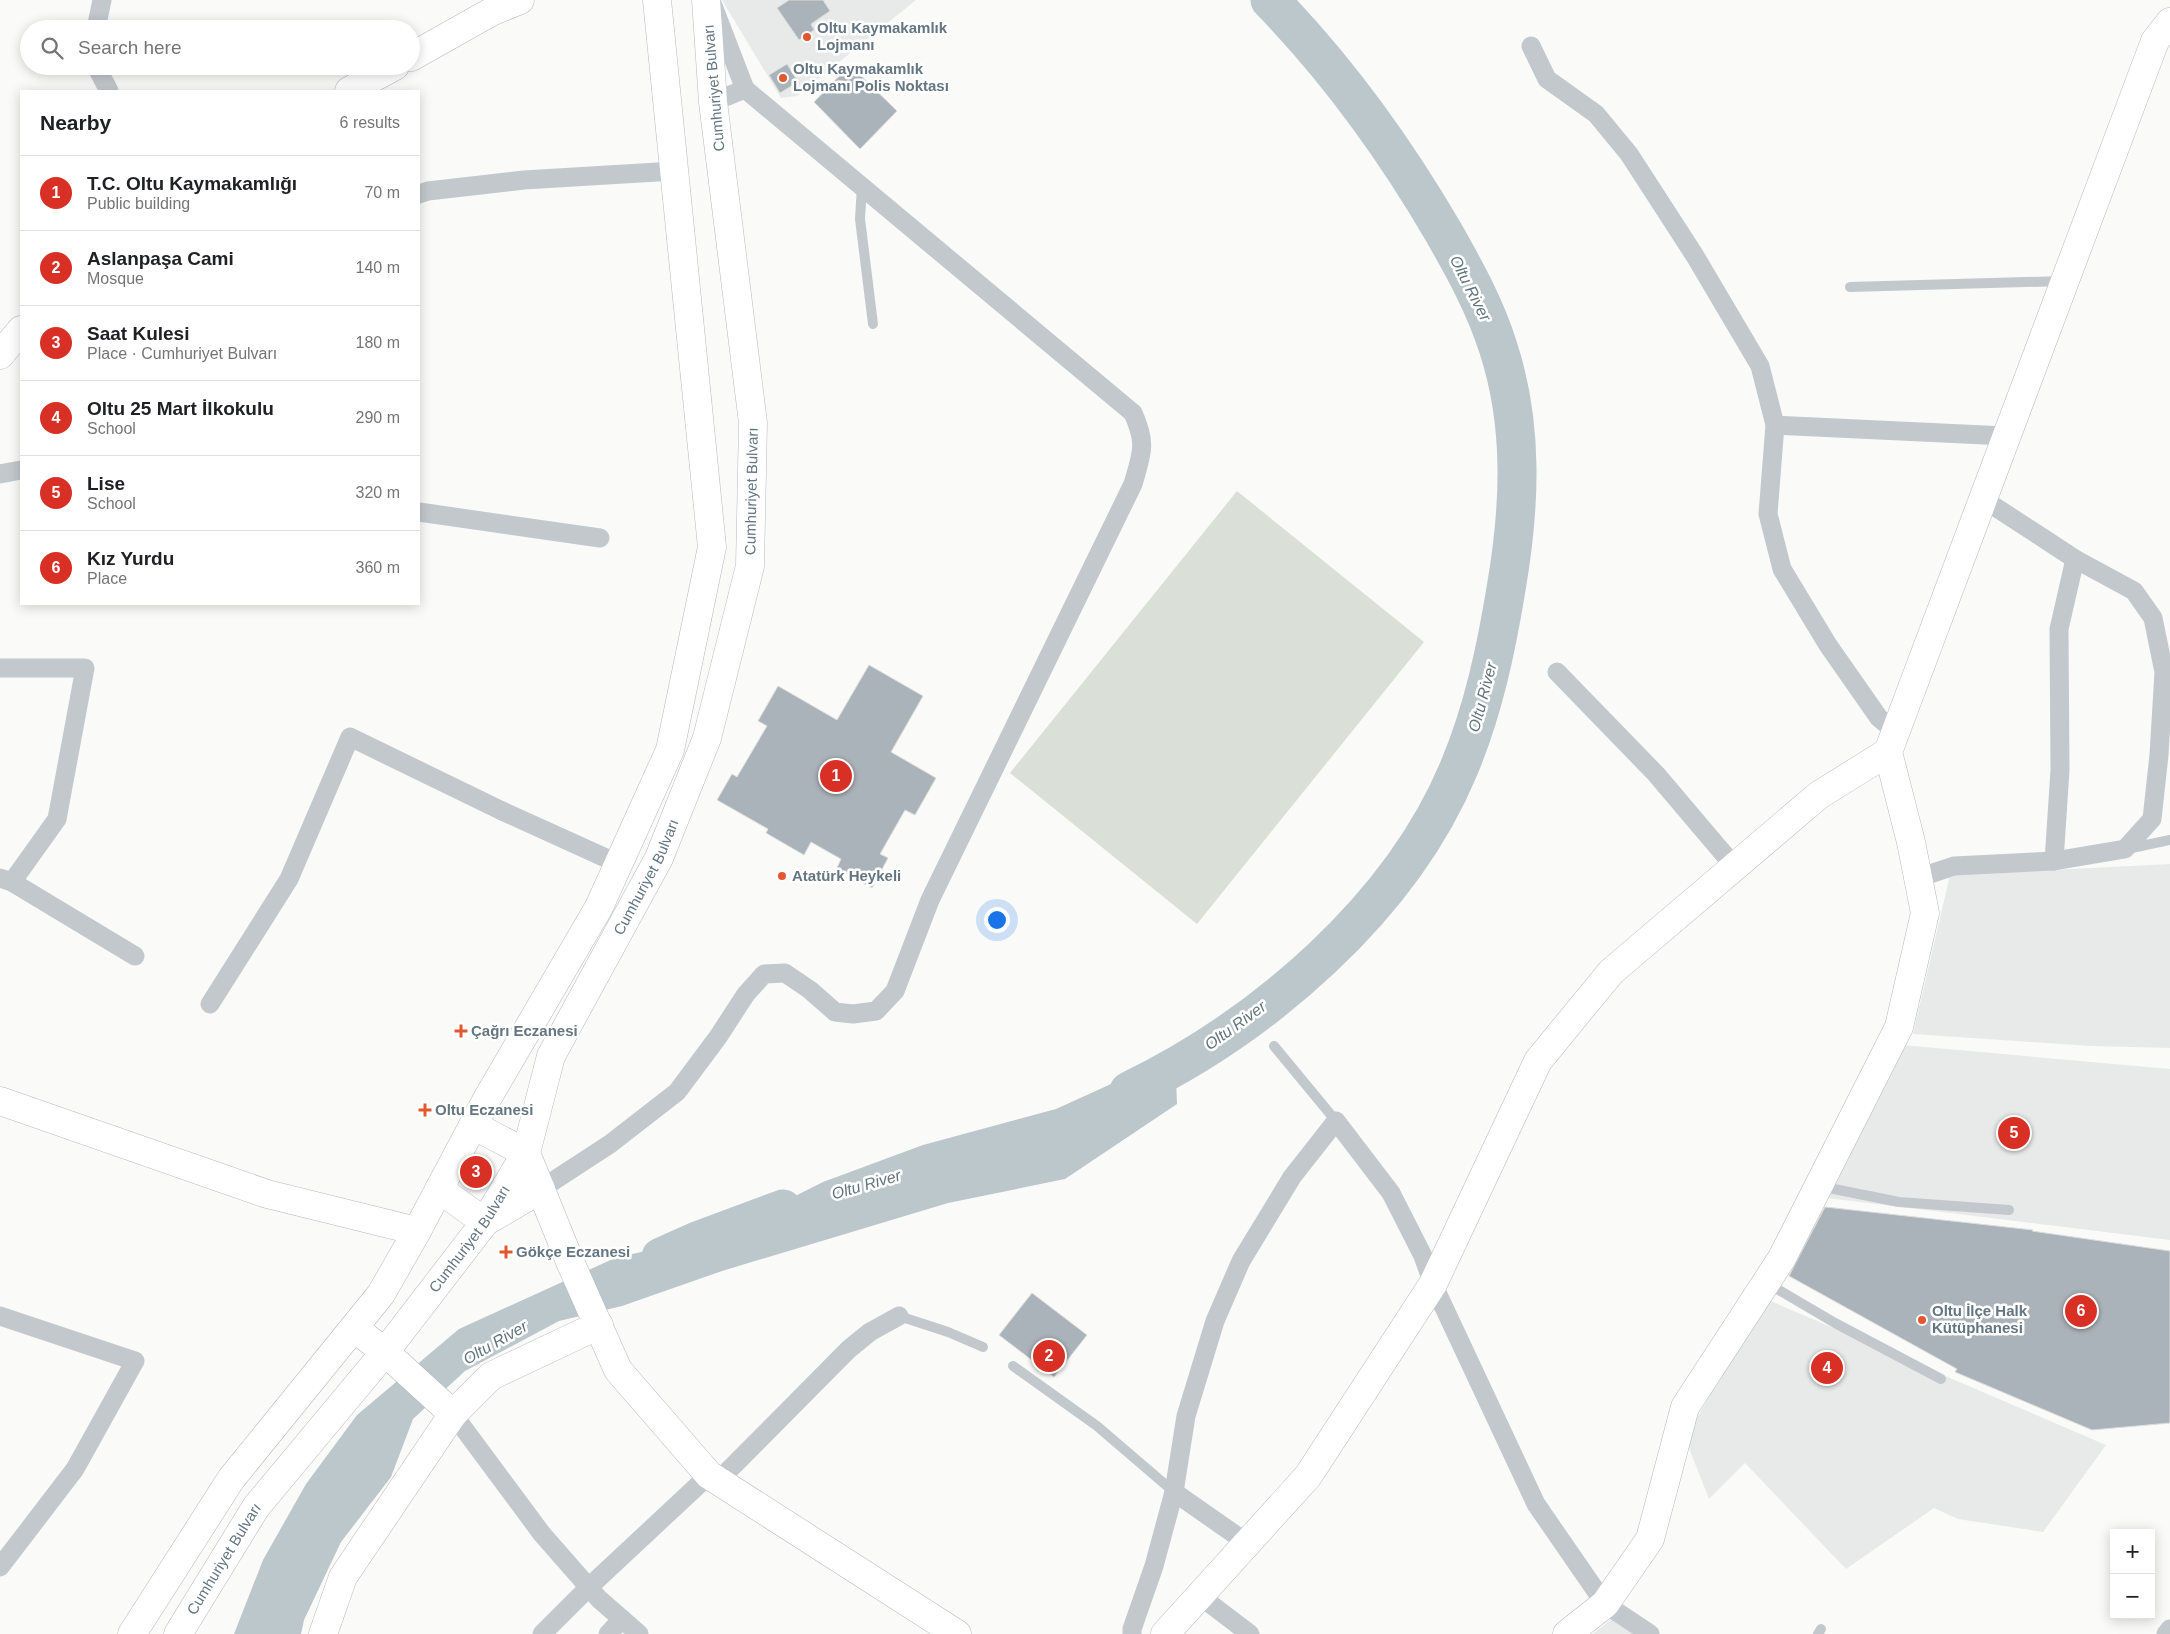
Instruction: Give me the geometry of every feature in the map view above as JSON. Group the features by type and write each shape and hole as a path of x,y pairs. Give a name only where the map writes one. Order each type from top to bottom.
{"street":[{"path":"98,20 102,0"},
{"path":"420,52 491,12 520,0"},
{"name":"Cumhuriyet Bulvarı","path":"132,1634 231,1479 381,1294 473,1125 599,907 670,750 712,548 657,0"},
{"name":"Cumhuriyet Bulvarı","path":"178,1634 256,1507 385,1352 485,1222 526,1153 551,1056 659,858 707,738 750,566 753,422 714,102 706,0"},
{"path":"439,1189 485,1222 541,1189 610,1144 677,1092 718,1037 746,994 764,974 784,972 810,990 835,1012 853,1014 876,1011 895,991 930,900 1134,484 1142,455 1142,433 1134,413 745,89 710,0"},
{"path":"1165,1634 1308,1476 1433,1284 1538,1061 1611,972 1820,795 1892,742 2155,41 2170,22"},
{"path":"1531,46 1547,79 1596,114 1629,154 1695,256 1760,366 1776,426 1768,514 1782,569 1828,644 1879,718 1892,742 1925,912 1899,1027 1782,1258 1685,1406 1650,1539 1605,1604 1567,1634"},
{"path":"101,75 108,90"},
{"path":"351,90 379,75"},
{"path":"714,102 745,89"},
{"path":"420,194 428,191 524,180 674,171"},
{"path":"0,355 20,331"},
{"path":"1776,426 2006,436"},
{"path":"0,474 20,470"},
{"path":"1918,878 1954,866 2054,861 2125,849 2152,819 2159,755 2164,672 2153,618 2134,591 2075,559 1983,499"},
{"path":"420,512 600,538"},
{"path":"2054,861 2060,770 2059,629 2075,559"},
{"path":"0,668 85,668 57,819 6,880 134,956"},
{"path":"1557,672 1656,774 1734,866"},
{"path":"210,1004 289,879 350,737 500,810 619,864"},
{"path":"0,1100 267,1194 417,1231"},
{"path":"1132,1634 1132,1629 1154,1566 1174,1492 1186,1416 1216,1321 1241,1262 1292,1177 1336,1121 1391,1192 1423,1256 1433,1284 1536,1504 1605,1604 1650,1634"},
{"path":"473,1125 526,1153 571,1264 618,1370 714,1478 958,1634"},
{"path":"0,1316 135,1361 75,1469 0,1567"},
{"path":"542,1634 589,1587 714,1478 849,1350 870,1332 899,1316"},
{"path":"323,1634 343,1577 453,1414 491,1376 599,1325"},
{"path":"354,1328 385,1352 453,1414 542,1534 589,1587 638,1634"},
{"path":"1174,1492 1247,1543"},
{"path":"1200,1596 1250,1634"},
{"path":"608,1634 622,1619"},
{"path":"2166,1634 2170,1629"}],"lane":[{"path":"862,186 860,220 873,324"},
{"path":"1850,287 2064,282"},
{"path":"2125,849 2170,840"},
{"path":"1274,1046 1336,1121"},
{"path":"1819,1186 1899,1202 2009,1210"},
{"path":"1767,1282 1835,1323 1941,1379"},
{"path":"899,1316 948,1332 983,1347"},
{"path":"1012,1366 1097,1426 1174,1492"}],"shaded area":[{"name":"Oltu Kaymakamlık Lojmanı","path":"722,0 916,0 797,96 781,98"},
{"path":"1237,491 1424,642 1197,924 1010,773"},
{"path":"2170,864 2170,1048 2091,1046 1913,1034 1950,875"},
{"path":"1902,1045 2170,1069 2170,1240 1827,1198"},
{"path":"1766,1299 2106,1445 2043,1532 1958,1519 1934,1508 1846,1569 1745,1463 1709,1499 1685,1438"},
{"path":"1616,1615 1638,1634 1593,1634"}],"water":[{"path":"1175,1055 1177,1104 1065,1179 948,1203 722,1271 622,1306 559,1321 465,1371 413,1419 391,1477 341,1542 304,1620 301,1634 234,1634 263,1560 306,1484 357,1415 459,1329 615,1258 720,1234 823,1182 923,1145 1056,1109"}],"building":[{"name":"Oltu Kaymakamlık Lojmanı","path":"789,0 823,0 830,11 811,24 814,30 799,40 777,8"},
{"name":"Oltu Kaymakamlık Lojmanı Polis Noktası","path":"787,64 798,82 780,93 769,75"},
{"path":"850,65 897,111 860,149 814,102"},
{"path":"869,665 923,696 891,752 936,778 915,815 905,810 880,854 888,858 872,888 837,868 841,859 811,842 804,855 766,833 768,829 717,800 732,774 737,777 767,726 758,721 778,686 837,720"},
{"path":"1825,1207 2033,1230 2170,1251 2170,1423 2092,1430 1955,1372 1957,1369 1789,1276"},
{"path":"1032,1293 1087,1335 1054,1377 999,1335"}],"waterway":[{"name":"Oltu River","path":"1129,1091 1179,1064 1229,1033 1277,997 1322,958 1364,915 1402,868 1434,819 1468,746 1482,702 1493,657 1511,559 1516,498 1516,437 1506,377 1498,347 1481,303 1444,233 1406,171 1342,82 1270,0"},
{"name":"Oltu River","path":"661,1257 697,1241 783,1209"}],"place":[{"name":"Oltu Kaymakamlık Lojmanı","path":"807,37"},
{"name":"Oltu Kaymakamlık Lojmanı Polis Noktası","path":"783,78"},
{"name":"T.C. Oltu Kaymakamlığı","path":"836,776"},
{"name":"Atatürk Heykeli","path":"782,876"},
{"name":"Çağrı Eczanesi","path":"461,1031"},
{"name":"Oltu Eczanesi","path":"425,1110"},
{"name":"Lise","path":"2014,1133"},
{"name":"Saat Kulesi","path":"476,1172"},
{"name":"Gökçe Eczanesi","path":"506,1252"},
{"name":"Kız Yurdu","path":"2081,1311"},
{"name":"Oltu İlçe Halk Kütüphanesi","path":"1922,1320"},
{"name":"Aslanpaşa Cami","path":"1049,1356"},
{"name":"Oltu 25 Mart İlkokulu","path":"1827,1368"}]}
